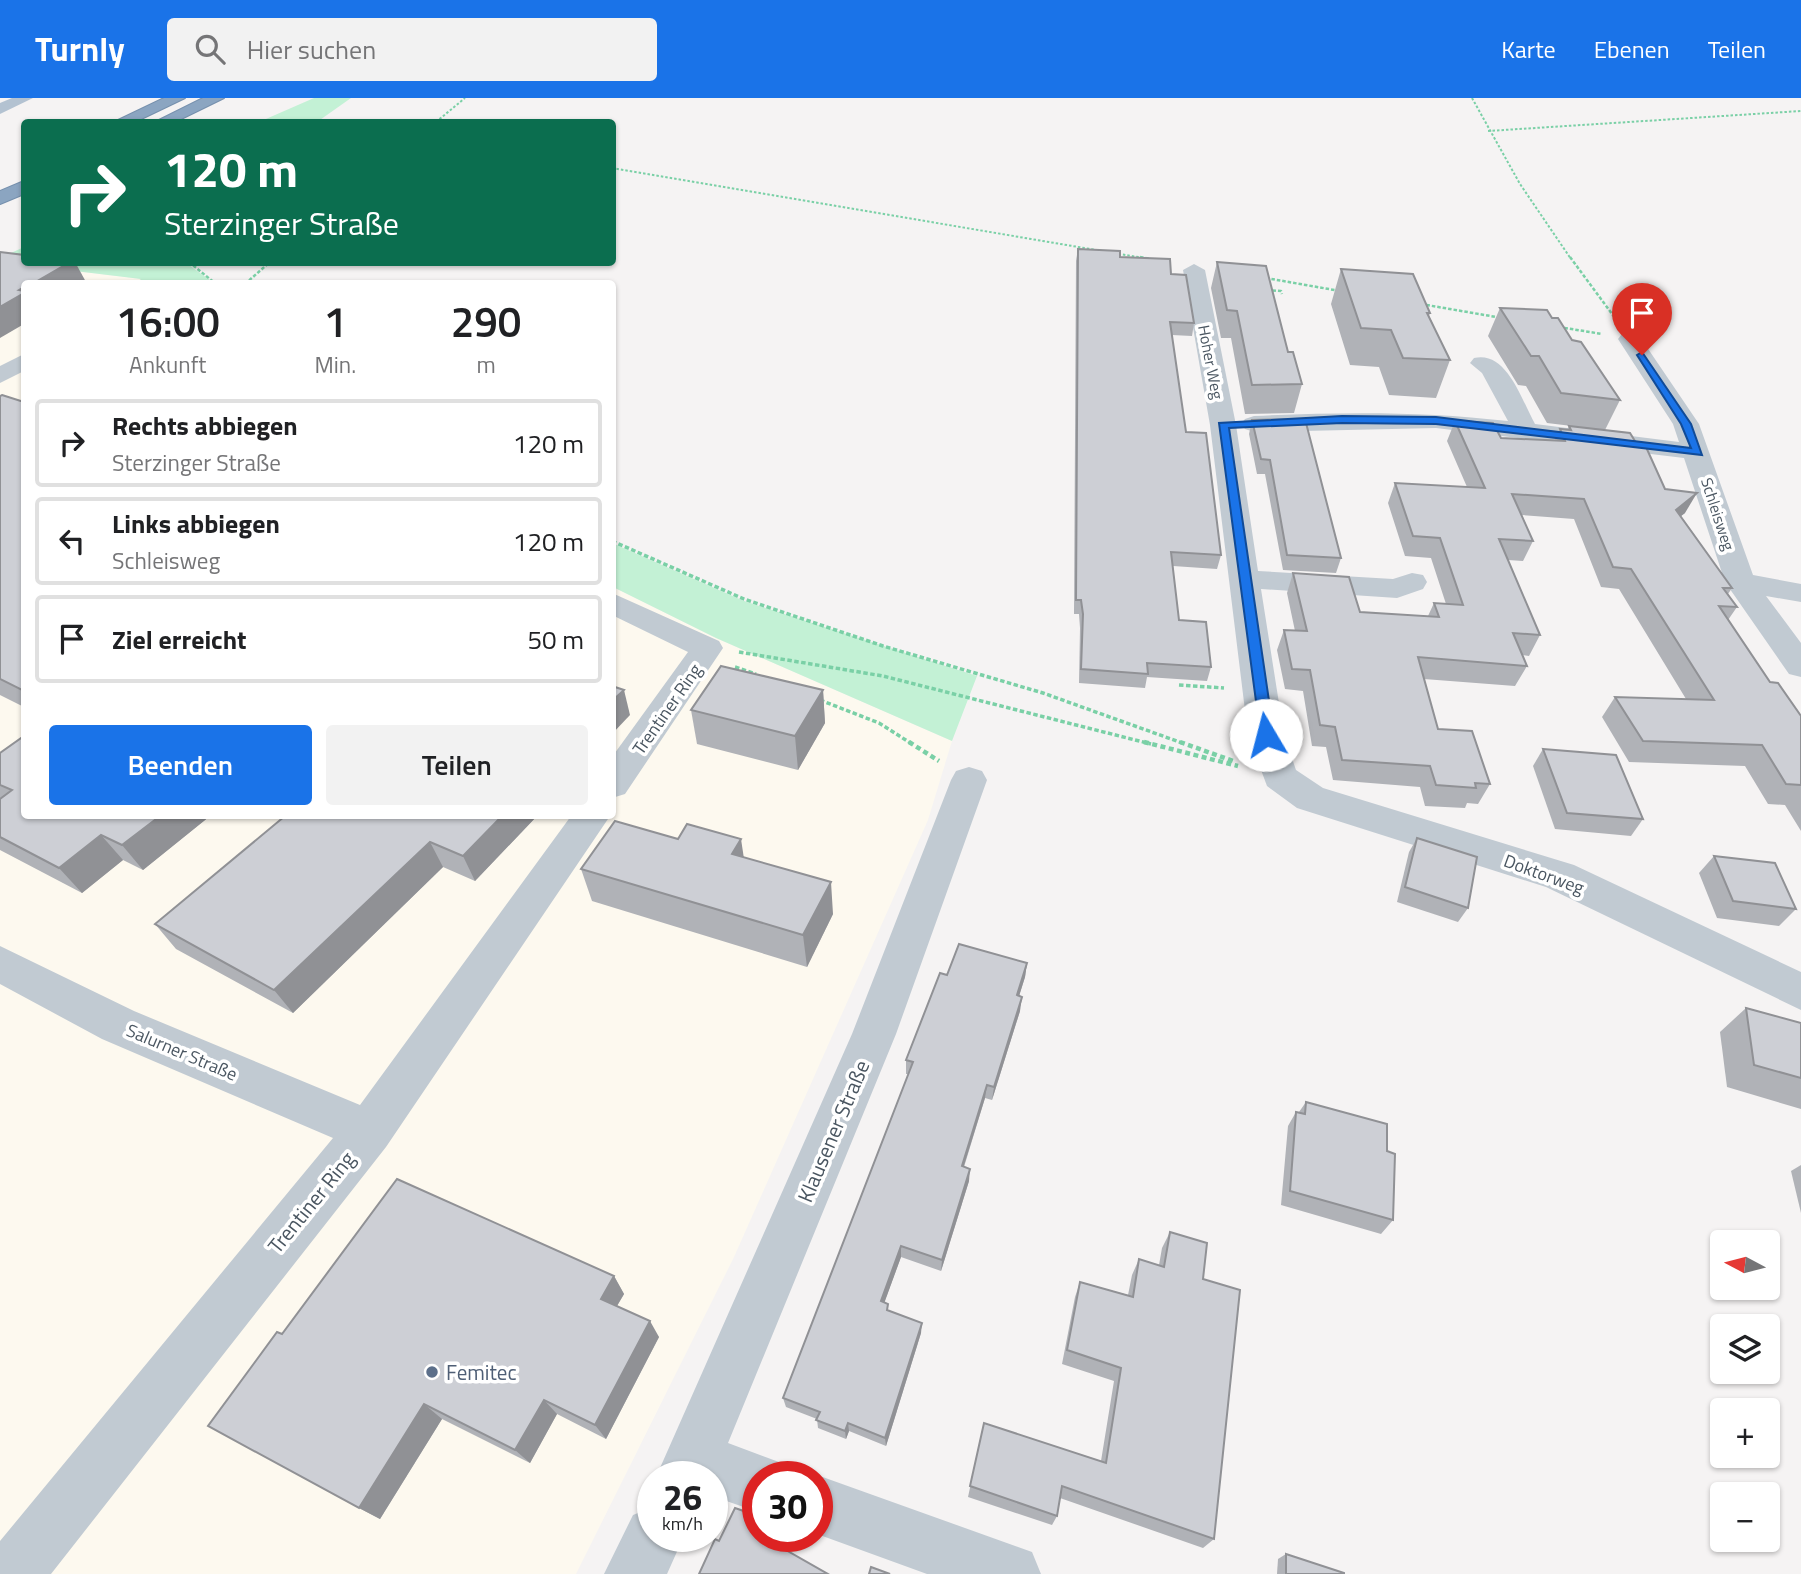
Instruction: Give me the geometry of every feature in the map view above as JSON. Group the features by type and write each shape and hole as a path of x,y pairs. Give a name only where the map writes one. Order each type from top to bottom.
{"highway":[{"path":"129,119 177,98"},
{"path":"170,119 216,98"},
{"path":"0,198 12,179"}],"main road":[{"path":"0,109 25,98"}],"street":[{"name":"Hoher Weg","path":"1194,270 1223,425 1266,735 1280,777"},
{"name":"Schleisweg","path":"1630,339 1673,403 1698,452 1740,582 1801,666"},
{"path":"0,376 21,363"},
{"path":"1482,363 1492,368 1525,429"},
{"path":"1223,425 1342,419 1436,420 1698,452"},
{"path":"1243,579 1397,590 1412,582"},
{"path":"1740,582 1801,593"},
{"name":"Trentiner Ring","path":"616,605 706,652 616,779"},
{"name":"Doktorweg","path":"1280,777 1310,798 1560,876 1801,992"},
{"name":"Klausener Straße","path":"692,1461 874,1034 970,780"},
{"name":"Trentiner Ring","path":"12,1574 369,1131 589,819"},
{"name":"Salurner Straße","path":"0,964 118,1025 369,1131"},
{"path":"833,1510 1010,1574"},
{"path":"635,1574 646,1552"}],"path":[{"path":"440,119 465,98"},
{"path":"1472,98 1488,131 1560,248 1630,339"},
{"path":"1488,131 1801,111"},
{"path":"616,168 1152,259"},
{"path":"194,266 211,280"},
{"path":"250,280 265,266"},
{"path":"1259,277 1352,293"},
{"path":"1267,290 1281,291 1282,294"},
{"path":"1421,304 1503,318"},
{"path":"1557,327 1630,339"},
{"path":"616,543 744,599 883,646 1043,693 1280,777"},
{"path":"706,652 883,676 1280,777"},
{"path":"706,652 758,675"},
{"path":"818,699 879,723 970,780"}],"shaded area":[{"path":"0,262 142,279 21,280 21,819 616,819 616,588 716,638 952,741 928,820 734,1257 576,1574 0,1574"}],"green space":[{"path":"314,98 351,98 321,119 266,119"},
{"path":"21,248 21,265 0,262 0,258"},
{"path":"33,266 190,266 210,280 141,279"},
{"path":"616,545 744,601 977,676 952,741 716,638 616,588"}],"building":[{"path":"1078,249 1120,251 1120,257 1170,259 1171,274 1186,275 1194,323 1170,322 1186,432 1206,433 1221,555 1171,552 1179,620 1206,622 1211,667 1147,663 1148,674 1081,669 1083,614 1081,600 1076,600"},
{"path":"0,252 21,255 21,266 63,266 39,280 21,280 21,295 0,307"},
{"path":"1217,262 1266,266 1288,352 1293,352 1302,384 1252,385 1237,311 1227,310"},
{"path":"1341,269 1413,274 1430,313 1427,313 1450,360 1403,358 1391,330 1361,328"},
{"path":"1500,308 1547,310 1552,318 1558,318 1572,340 1581,342 1620,400 1561,393 1539,356 1531,356"},
{"path":"0,396 21,401 21,690 0,679"},
{"path":"1305,419 1341,558 1287,555 1270,460 1261,459 1252,420"},
{"path":"1455,421 1493,423 1501,438 1565,441 1560,429 1571,430 1569,426 1630,433 1638,446 1646,447 1665,489 1697,493 1676,510 1732,588 1723,588 1737,607 1719,606 1770,682 1778,683 1801,716 1801,785 1786,784 1762,745 1643,741 1615,697 1714,700 1631,569 1613,567 1584,499 1512,494 1533,541 1499,539 1540,635 1513,633 1527,666 1418,657 1438,729 1472,731 1490,784 1475,783 1476,788 1436,785 1430,766 1342,760 1335,727 1320,725 1310,670 1292,669 1284,630 1307,631 1293,573 1349,577 1360,612 1439,617 1434,603 1463,605 1440,538 1413,536 1395,483 1485,488"},
{"path":"721,666 823,690 795,736 691,710"},
{"path":"616,687 624,690 616,697"},
{"path":"21,738 21,819 156,819 122,845 101,835 59,868 0,837 0,799 12,790 0,785 0,753"},
{"path":"1543,749 1616,755 1643,819 1567,813"},
{"path":"281,819 499,819 463,856 430,842 274,990 155,924"},
{"path":"615,821 678,839 687,824 741,839 732,854 831,882 803,935 581,869"},
{"path":"1417,838 1477,857 1468,908 1405,887"},
{"path":"1714,856 1775,863 1796,909 1733,901"},
{"path":"959,944 1027,963 1017,995 1022,997 994,1087 987,1085 962,1166 970,1169 942,1260 901,1246 881,1301 888,1304 887,1310 922,1323 885,1438 848,1423 845,1431 816,1420 820,1412 783,1398 913,1062 906,1060 940,973 947,975"},
{"path":"1746,1008 1801,1023 1801,1078 1754,1065"},
{"path":"1306,1102 1387,1124 1387,1151 1395,1154 1393,1220 1290,1191 1296,1112 1305,1114"},
{"name":"Femitec","path":"397,1179 614,1276 601,1299 650,1321 595,1425 544,1400 515,1450 424,1404 359,1508 208,1426 277,1332 282,1334"},
{"path":"1170,1232 1207,1243 1203,1279 1240,1290 1214,1539 1062,1486 1057,1516 970,1486 984,1423 1106,1463 1121,1368 1067,1350 1080,1282 1133,1297 1139,1259 1164,1267"},
{"path":"735,1508 742,1510 742,1552 790,1552 828,1574 699,1574 709,1552 728,1552 728,1522"},
{"path":"1286,1554 1344,1573 1344,1574 1286,1574"},
{"path":"871,1567 890,1574 869,1574"}],"place":[{"name":"Femitec","path":"432,1372"}],"route":[{"path":"1266,735 1234,521 1223,425 1342,419 1436,420 1698,452 1686,424 1642,355"}]}
